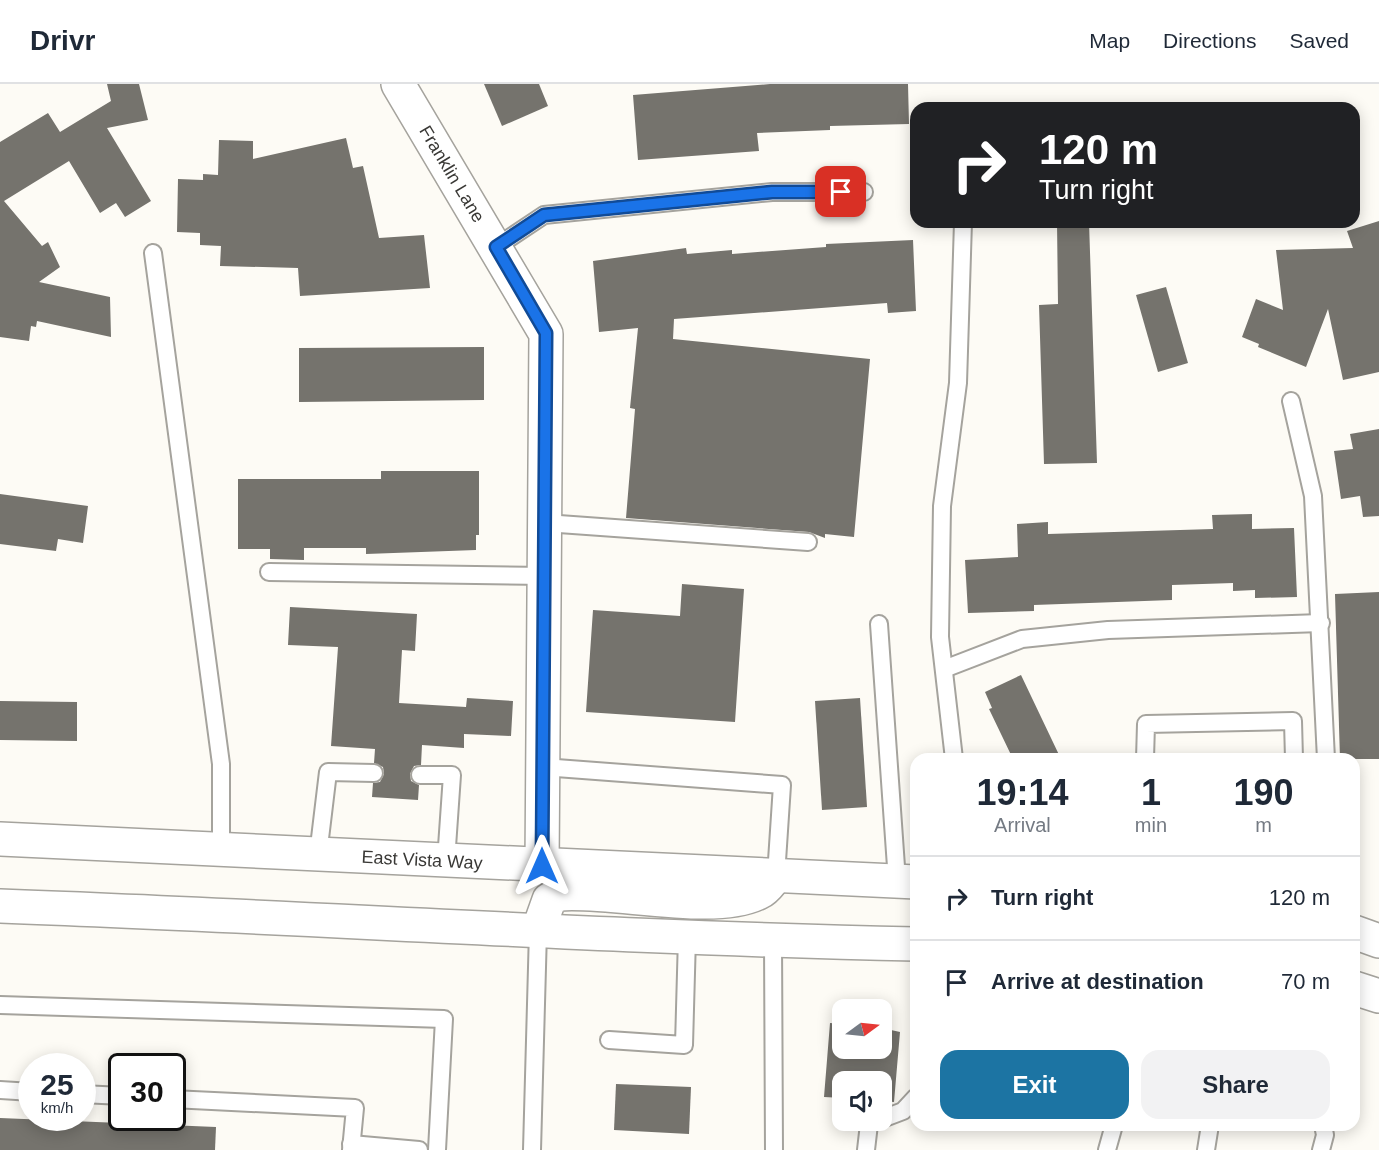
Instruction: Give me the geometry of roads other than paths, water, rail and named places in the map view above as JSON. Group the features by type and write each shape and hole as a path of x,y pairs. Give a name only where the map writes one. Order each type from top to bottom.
{"main road":[{"name":"Franklin Lane","path":"398,84 546,333 542,866"},
{"name":"East Vista Way","path":"0,839 907,882"},
{"path":"538,931 549,900 559,894 714,901 741,898 763,891 776,876"},
{"path":"0,906 220,914 538,931 910,944"},
{"path":"1360,934 1379,941"},
{"path":"1360,990 1379,996"}],"lane":[{"path":"496,247 544,215 772,192 864,192"},
{"path":"953,753 940,637 942,506 958,383 963,228"},
{"path":"153,253 220,764 221,851"},
{"path":"1291,401 1313,496 1326,753"},
{"path":"545,523 808,542"},
{"path":"269,572 545,576"},
{"path":"944,669 1022,639 1108,630 1321,623"},
{"path":"879,624 907,882"},
{"path":"1144,753 1146,724 1293,722 1294,753"},
{"path":"543,767 782,785 776,876"},
{"path":"318,855 328,772 374,773"},
{"path":"420,775 452,775 446,861"},
{"path":"532,1150 538,931"},
{"path":"609,1040 684,1045 687,937"},
{"path":"773,940 774,1150"},
{"path":"0,1005 444,1018 437,1150"},
{"path":"0,1090 18,1091"},
{"path":"186,1100 354,1108 351,1147 419,1150"},
{"path":"892,1115 903,1111 910,1103"},
{"path":"866,1150 868,1131"},
{"path":"1107,1150 1112,1131"},
{"path":"1206,1150 1209,1131"},
{"path":"1321,1150 1324,1131"}]}
